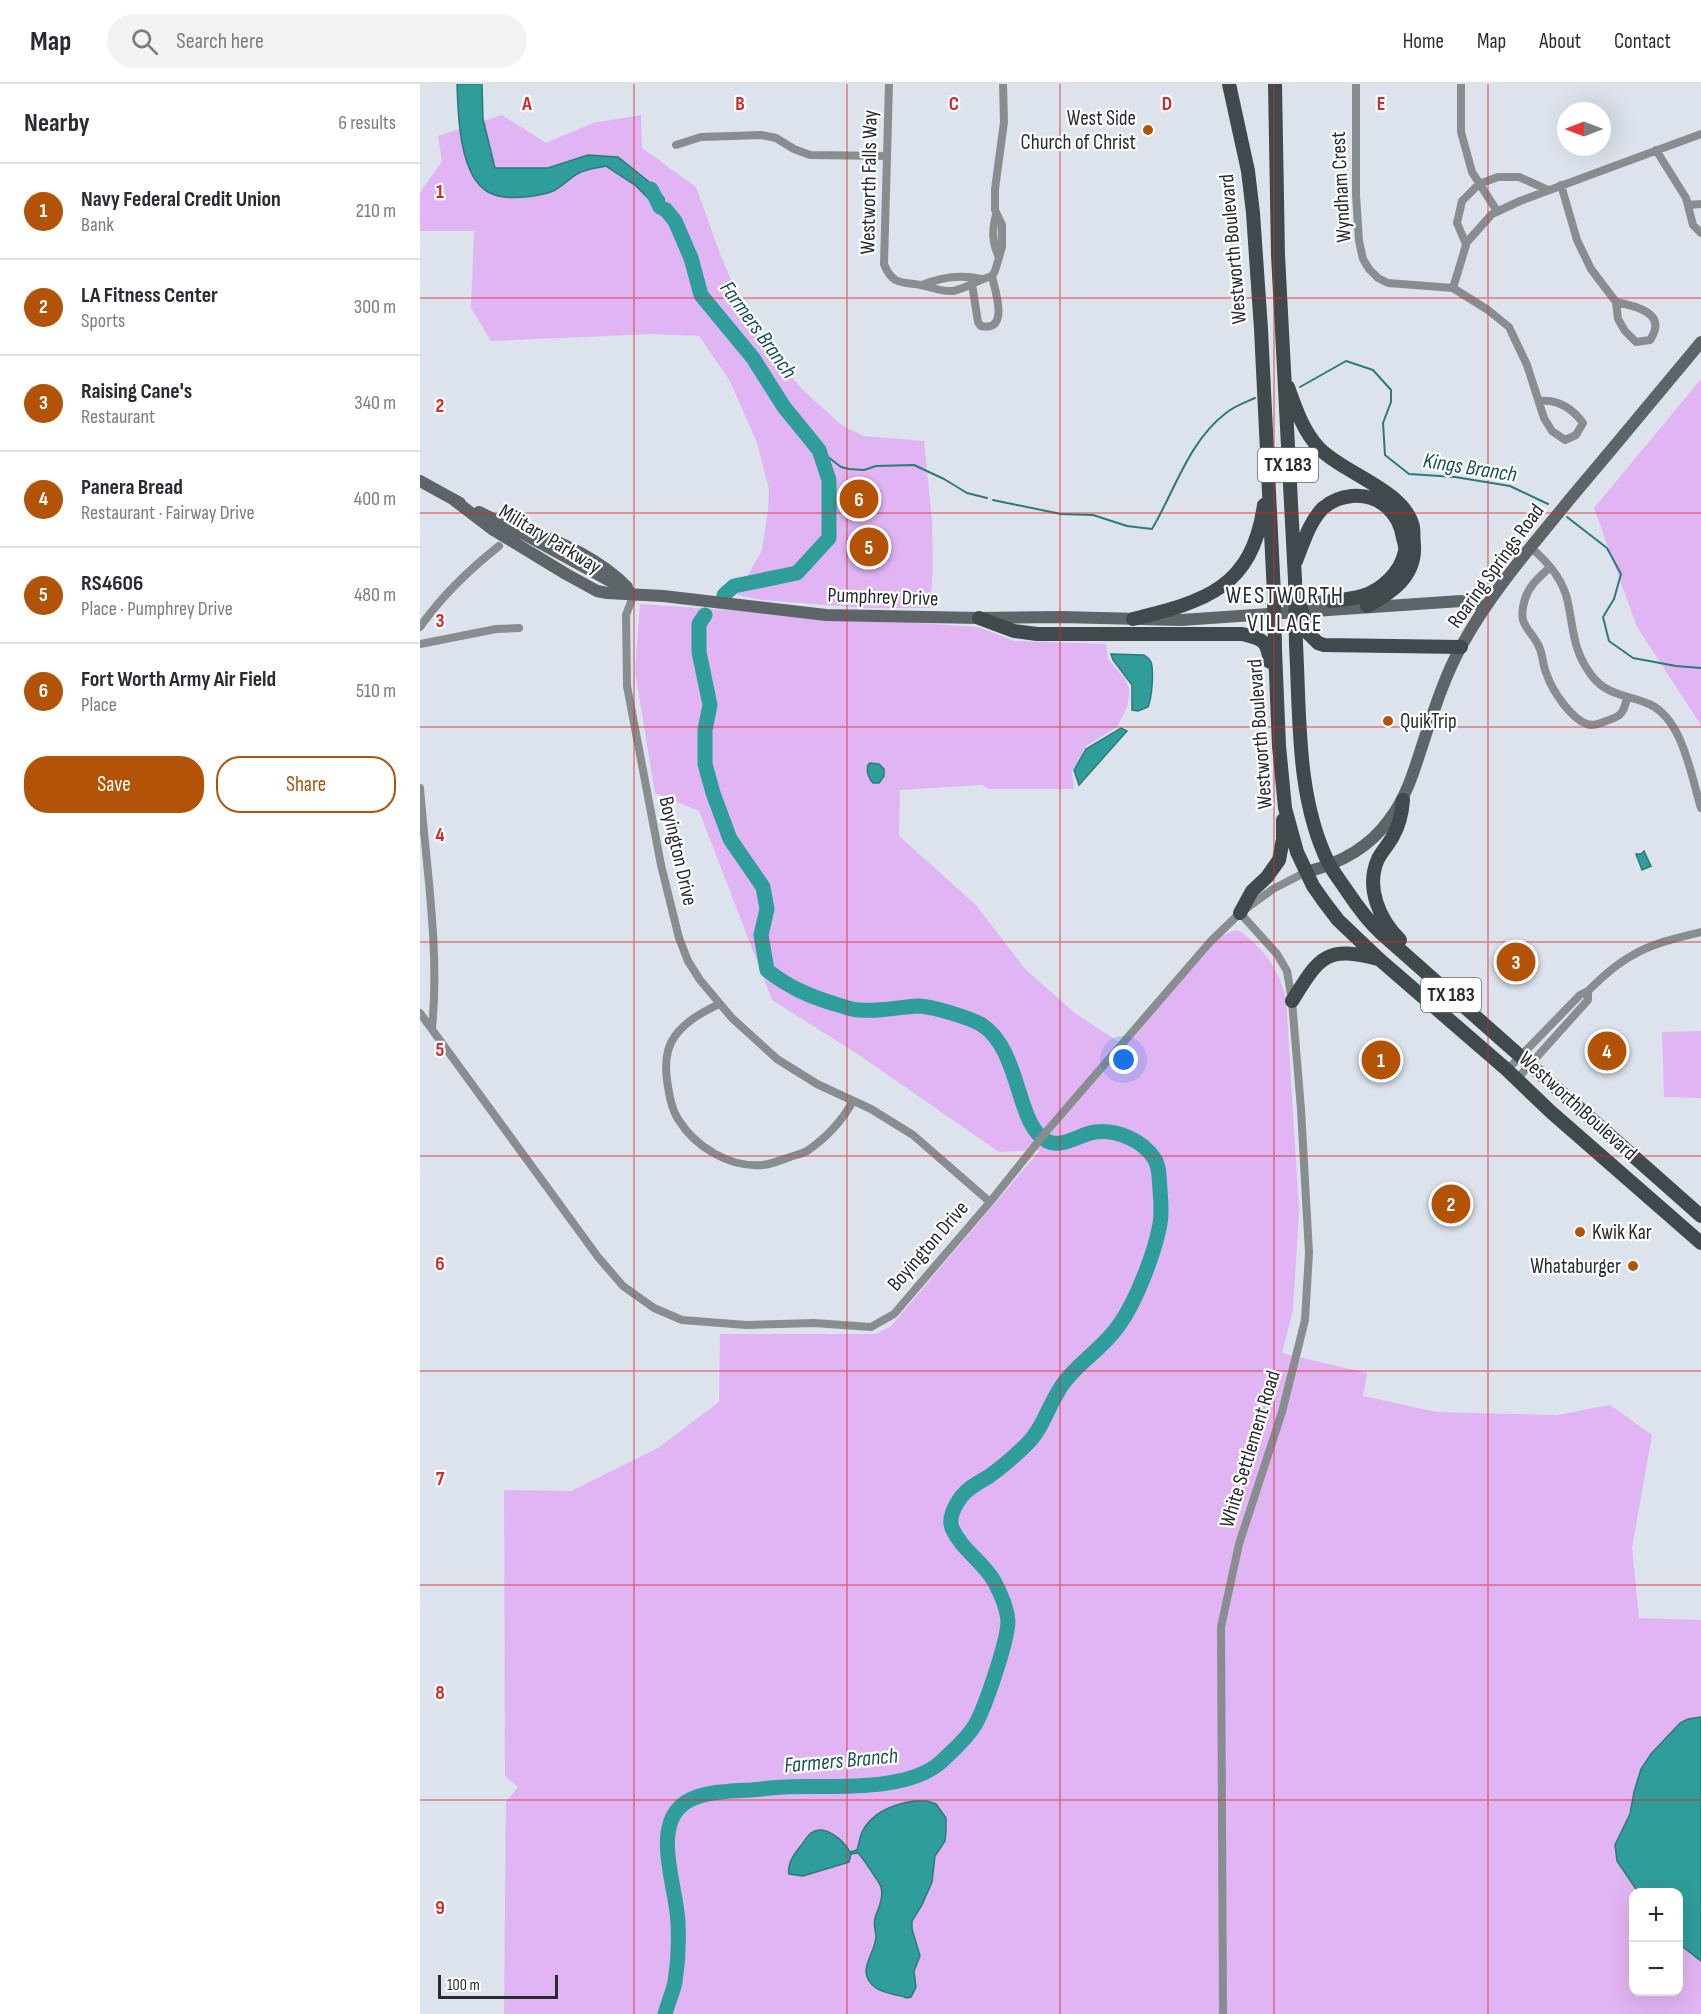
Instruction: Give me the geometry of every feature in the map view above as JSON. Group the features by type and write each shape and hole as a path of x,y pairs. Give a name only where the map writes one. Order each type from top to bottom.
{"main road":[{"name":"Westworth Boulevard","path":"1229,84 1248,171 1253,213 1261,328 1282,788 1292,837 1306,872 1313,886 1338,920 1379,959 1699,1240"},
{"name":"Westworth Boulevard","path":"1275,84 1281,328 1302,761 1323,850 1330,866 1376,929 1701,1216"},
{"path":"1253,213 1277,211"},
{"path":"1261,328 1281,328"},
{"path":"1283,376 1299,418 1320,449 1336,463 1395,500 1405,511 1412,525 1414,551 1407,576 1388,595 1367,606"},
{"path":"1133,619 1179,608 1229,582 1246,561 1254,542 1262,516 1268,479"},
{"path":"1330,601 1363,596 1382,586 1398,569 1406,550 1402,527 1389,507 1379,500 1367,496 1343,497 1322,509 1309,529 1294,573 1309,634 1318,643 1324,645 1461,647"},
{"path":"980,618 1014,631 1037,634 1242,634 1253,637 1268,647 1277,701"},
{"path":"1281,762 1302,761"},
{"path":"1240,913 1252,891 1280,860 1283,839 1282,788"},
{"path":"1403,800 1401,820 1377,860 1374,877 1375,897 1378,911 1385,924 1430,969 1436,982"},
{"path":"1292,1001 1320,960 1341,953 1379,959"},
{"path":"1604,1158 1622,1165 1671,1209 1678,1212 1688,1205"}],"street":[{"path":"972,285 978,322 981,326 993,326 999,316 992,276 1002,247 1003,232 996,215 995,189 1004,122 1003,84"},
{"name":"Wyndham Crest","path":"1356,84 1356,195 1359,241 1363,259 1378,278 1388,283 1454,288"},
{"path":"1461,84 1461,132 1472,172 1497,212"},
{"name":"Westworth Falls Way","path":"888,86 884,264 888,275 896,281 922,285"},
{"path":"1540,401 1550,400 1576,413 1583,423 1576,435 1565,440 1552,431 1544,418 1527,365 1509,327 1454,288 1466,244 1492,214 1561,185 1701,134"},
{"path":"676,145 701,137 760,135 776,138 810,155 887,156"},
{"path":"1656,150 1686,198 1693,225 1701,233"},
{"path":"1466,244 1457,223 1462,201 1479,184 1498,177 1519,177 1548,190"},
{"path":"1561,185 1577,240 1591,269 1616,302 1618,319 1625,331 1636,342 1650,340 1655,333 1655,321 1647,311 1616,302"},
{"path":"1688,205 1701,204"},
{"path":"922,285 932,289 951,291 992,276"},
{"path":"922,285 946,277 981,279"},
{"name":"Roaring Springs Road","path":"1306,872 1330,866 1366,844 1388,823 1403,800 1434,710 1461,647 1485,606 1530,548 1701,342"},
{"name":"Military Parkway","path":"420,481 634,594"},
{"name":"Military Parkway","path":"453,500 531,531 609,576 634,594"},
{"path":"420,627 429,614 462,580 499,546"},
{"path":"1530,548 1546,560 1568,601 1575,645 1593,678 1614,693 1650,704 1670,722 1680,741 1701,808"},
{"path":"1550,567 1533,583 1525,597 1523,620 1538,644 1547,677 1558,697 1576,716 1590,725 1619,717 1624,710 1627,698"},
{"name":"Pumphrey Drive","path":"634,594 826,615 1133,619"},
{"name":"Boyington Drive","path":"420,1013 598,1257 623,1286 654,1308 682,1320 746,1325 814,1323 871,1327 894,1314 990,1202 913,1135 879,1114 817,1084 777,1059 740,1027 719,1004 688,961 679,938 661,865 627,687 626,615 634,594"},
{"path":"1133,619 1330,601"},
{"path":"1133,619 1182,620 1461,601 1485,606"},
{"path":"420,644 496,629 519,628"},
{"path":"420,788 435,964 432,1028"},
{"path":"990,1202 1046,1132 1210,942 1240,913 1273,889 1306,872"},
{"name":"White Settlement Road","path":"1223,2014 1221,1627 1239,1544 1293,1373 1305,1320 1308,1274 1306,1197 1292,1001 1287,971 1277,954 1240,913"},
{"path":"1512,1075 1526,1062 1580,995 1588,991 1601,978 1633,955 1664,942 1701,932"},
{"path":"1512,1075 1588,1000 1588,991"},
{"path":"719,1004 688,1022 674,1037 667,1059 667,1076 674,1109 688,1132 707,1150 727,1160 746,1164 761,1165 776,1162 806,1151 836,1127 853,1101"}],"shaded area":[{"path":"457,84 482,84 483,119 495,168 548,168 588,155 618,157 653,185 664,198 665,208 656,206 635,185 606,166 575,175 548,193 526,197 502,197 488,192 478,184 466,158 460,127"},
{"path":"502,115 546,143 593,123 641,115 642,148 696,187 722,259 746,313 762,339 801,388 840,424 864,436 924,441 932,520 933,568 930,608 866,608 762,600 737,595 762,550 769,489 757,443 730,381 699,336 652,334 491,341 471,308 474,231 420,231 420,193 442,161 438,136"},
{"path":"1701,379 1701,728 1637,627 1594,508"},
{"path":"640,604 978,627 1015,641 1106,644 1108,659 1125,679 1129,688 1127,707 1117,727 1086,746 1072,771 1074,789 989,789 981,785 900,790 899,836 976,905 1025,969 1076,1014 1125,1046 1219,937 1236,930 1242,933 1271,963 1286,998 1299,1210 1293,1311 1282,1353 1367,1373 1363,1396 1437,1412 1557,1415 1610,1405 1652,1435 1632,1548 1639,1618 1701,1620 1701,2014 504,2014 506,1802 518,1787 505,1776 504,1490 571,1491 658,1448 719,1402 720,1334 876,1334 891,1326 1040,1150 999,1152 859,1055 772,1000 699,811 655,793 635,671"},
{"path":"1111,654 1144,655 1150,660 1152,678 1148,707 1138,711 1132,710 1132,685"},
{"path":"1121,728 1127,731 1079,785 1074,770 1086,749"},
{"path":"870,763 879,764 884,769 884,776 879,783 873,783 869,777 867,767"},
{"path":"1644,851 1651,866 1642,870 1636,854"},
{"path":"1701,1031 1701,1098 1664,1097 1662,1032"},
{"path":"1701,1717 1701,1961 1683,1947 1683,1888 1635,1888 1617,1861 1615,1845 1630,1814 1641,1769 1651,1754 1680,1723"},
{"path":"914,1801 936,1804 946,1818 946,1831 945,1841 935,1856 932,1882 912,1921 920,1956 914,1971 916,1987 911,1997 907,1998 879,1990 867,1976 867,1963 876,1937 874,1921 882,1891 878,1881 858,1853 851,1854 849,1862 803,1876 789,1874 789,1871 793,1857 806,1838 816,1830 834,1835 850,1852 857,1850 862,1832 872,1819 891,1807"}],"waterway":[{"name":"Farmers Branch","path":"651,189 660,207 666,210 675,221 691,258 701,295 753,358 784,407 819,450 829,480 829,538 797,573 734,586 724,595"},
{"name":"Kings Branch","path":"1300,387 1346,361 1373,370 1391,390 1391,402 1383,423 1385,455 1409,474 1455,477 1510,486 1548,504"},
{"name":"Kings Branch","path":"993,500 1061,514 1093,515 1127,526 1152,529 1202,437 1229,411 1255,398"},
{"name":"Kings Branch","path":"819,450 841,467 849,469 864,470 876,466 914,465 967,493 987,498"},
{"name":"Kings Branch","path":"1567,517 1607,548 1621,574 1614,599 1603,617 1609,641 1633,658 1701,668"},
{"name":"Farmers Branch","path":"665,2014 675,1982 678,1945 677,1910 667,1847 668,1832 679,1808 694,1798 723,1792 781,1787 866,1785 908,1779 926,1772 941,1762 975,1725 995,1674 1008,1621 1003,1600 994,1581 956,1536 951,1524 953,1512 967,1490 998,1470 1027,1444 1038,1429 1060,1387 1119,1325 1132,1303 1149,1262 1158,1235 1161,1211 1157,1165 1149,1152 1136,1141 1111,1132 1095,1132 1065,1142 1053,1143 1037,1133 1029,1120 1004,1052 995,1037 982,1025 941,1010 918,1006 874,1010 850,1009 816,998 767,970 761,935 767,909 763,887 730,839 705,764 705,730 710,705 699,652 699,624 705,615"}],"place":[{"name":"West Side Church of Christ","path":"1148,130"},
{"name":"Fort Worth Army Air Field","path":"859,499"},
{"name":"RS4606","path":"869,547"},
{"name":"QuikTrip","path":"1388,721"},
{"name":"Raising Cane's","path":"1516,962"},
{"name":"Panera Bread","path":"1607,1051"},
{"name":"Navy Federal Credit Union","path":"1381,1060"},
{"name":"LA Fitness Center","path":"1451,1204"},
{"name":"Kwik Kar","path":"1580,1232"},
{"name":"Whataburger","path":"1633,1266"}],"district":[{"name":"WESTWORTH VILLAGE","path":"1285,609"}]}
